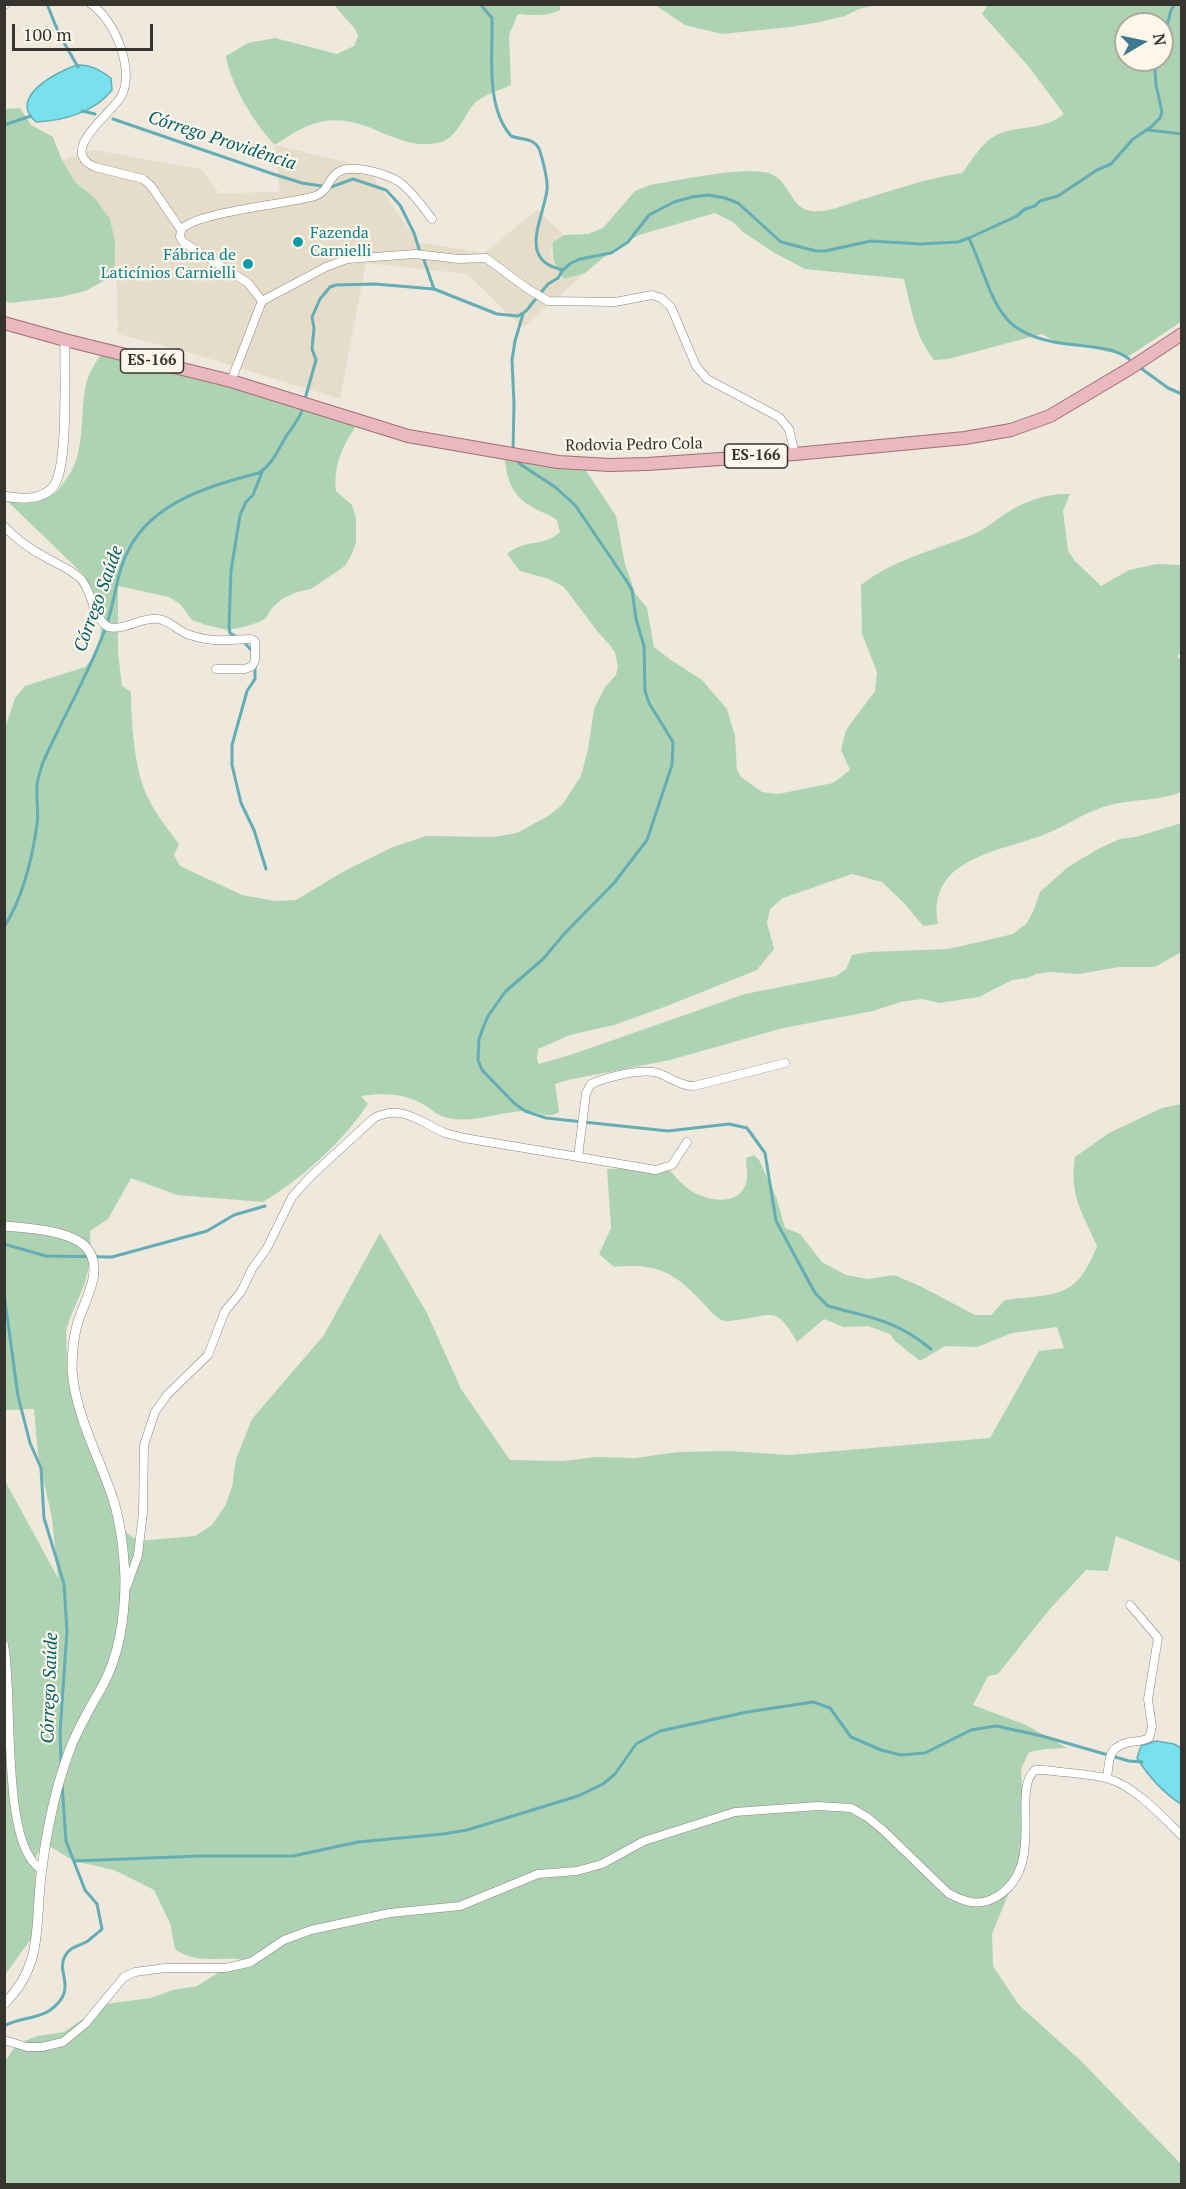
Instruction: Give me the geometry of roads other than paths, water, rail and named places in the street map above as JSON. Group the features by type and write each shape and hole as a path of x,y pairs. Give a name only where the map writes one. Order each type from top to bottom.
{"main road":[{"name":"Rodovia Pedro Cola","path":"4,323 231,381 408,436 583,465 647,464 795,454 987,436 1050,416 1091,393 1182,334"}],"street":[{"path":"91,4 114,30 124,62 125,87 113,107 87,135 82,152 83,157 95,167 143,179 152,186 181,230"},
{"path":"262,300 248,283 183,242 180,237 181,230 188,224 201,219 266,204 312,197 324,191 334,175 340,171 354,169 362,169 401,183 432,219"},
{"path":"231,381 262,300 326,267 347,259 415,254 459,259 486,258 538,296 556,302 615,302 652,295 661,298 671,307 692,358 701,373 707,379 779,417 789,429 795,454"},
{"path":"4,496 27,498 40,496 54,486 58,476 63,443 65,340"},
{"path":"4,526 23,543 70,570 81,579 98,616 108,627 122,627 152,618 166,621 184,633 200,638 219,641 251,639 255,641 255,660 252,666 245,669 216,669"},
{"path":"578,1157 586,1093 591,1084 638,1072 649,1072 658,1073 681,1084 694,1086 785,1063"},
{"path":"124,1591 138,1555 142,1523 144,1445 155,1412 167,1395 208,1354 225,1311 241,1292 252,1269 267,1248 292,1197 311,1176 374,1118 392,1112 409,1114 446,1133 464,1138 663,1169 672,1166 687,1142"},
{"path":"4,1226 54,1232 68,1237 87,1248 93,1262 92,1282 75,1330 72,1371 76,1398 118,1520 124,1591 122,1630 116,1653 104,1683 83,1718 58,1783 41,1869 33,1959 22,1984 4,2004"},
{"path":"1107,1778 1113,1750 1117,1746 1149,1738 1152,1732 1148,1699 1158,1638 1130,1605"},
{"path":"4,1645 9,1698 12,1784 16,1813 21,1839 27,1854 31,1862 41,1869"},
{"path":"4,2040 27,2047 42,2047 63,2042 85,2024 124,1977 135,1972 165,1968 198,1969 251,1962 284,1940 311,1930 390,1913 460,1906 538,1874 577,1871 602,1864 644,1841 735,1812 818,1806 851,1808 883,1830 948,1893 973,1903 988,1901 1010,1887 1020,1871 1026,1832 1027,1787 1032,1773 1039,1769 1107,1778 1120,1783 1131,1790 1182,1836"}],"water":[{"path":"77,65 86,65 103,72 111,78 112,90 88,110 57,120 36,122 29,113 27,104 31,95 47,80"},
{"path":"1156,1741 1174,1744 1181,1748 1181,1804 1156,1784 1137,1758 1141,1746"}],"waterway":[{"path":"47,4 59,34 78,67"},
{"path":"480,4 492,18 492,80 497,110 511,136 531,141 541,154 547,190 538,226 537,249 541,258 549,265 563,270"},
{"name":"Córrego Providência","path":"1170,12 1175,4"},
{"name":"Córrego Providência","path":"305,399 316,360 312,349 314,328 312,317 320,299 330,287 375,284 434,289 497,314 518,316 526,311 548,284 558,278 571,263 611,253 628,242 649,215 674,202 708,195 738,203 781,242 816,251 871,241 921,244 958,242 1017,216 1040,201 1058,196 1097,170 1111,164 1133,139 1160,118 1162,112 1155,72"},
{"name":"Córrego Providência","path":"82,111 95,114"},
{"name":"Córrego Providência","path":"4,125 31,116"},
{"name":"Córrego Providência","path":"113,119 273,174 302,183 322,186"},
{"path":"1148,130 1182,134"},
{"name":"Córrego Providência","path":"331,187 353,179 386,190 400,205 414,233 420,252"},
{"path":"969,238 994,299 1002,313 1013,325 1028,334 1049,341 1104,349 1117,352 1129,359"},
{"name":"Córrego Providência","path":"424,260 434,289"},
{"path":"513,451 512,360 523,314"},
{"path":"1142,369 1168,388 1182,394"},
{"name":"Córrego Saúde","path":"4,927 16,904 29,865 37,825 37,784 42,765 108,622 121,569 129,549 140,533 168,507 203,490 259,473 264,469 299,418 304,406"},
{"path":"516,459 555,487 575,505 632,590 636,619 644,646 645,691 649,703 673,742 672,765 647,840 614,883 543,959 505,992 488,1016 479,1039 478,1060 482,1070 514,1103 525,1111 546,1118 668,1131 729,1124 747,1128 765,1153 776,1221 815,1293 828,1306 893,1325 931,1349"},
{"path":"237,637 230,633 229,626 231,571 240,515 246,502 253,495 262,472"},
{"path":"243,641 252,651"},
{"path":"255,664 255,679 247,691 232,745 232,765 241,803 254,830 266,869"},
{"path":"4,1244 46,1256 112,1257 207,1231 234,1215 265,1206"},
{"name":"Córrego Saúde","path":"4,1275 4,1282"},
{"name":"Córrego Saúde","path":"4,1294 18,1396 30,1443 41,1468 44,1518 64,1584 67,1631 60,1732 61,1762"},
{"path":"74,1861 200,1856 293,1856 358,1842 467,1830 578,1796 603,1784 615,1774 636,1744 660,1731 747,1712 813,1702 830,1708 851,1737 881,1750 901,1755 925,1753 971,1730 996,1726 1042,1736 1129,1761 1142,1762"},
{"name":"Córrego Saúde","path":"4,2026 44,2014 58,2003 65,1988 63,1969 65,1956 70,1950 88,1941 102,1929 97,1904 85,1890 66,1841 62,1784"}],"place":[{"name":"Fazenda Carnielli","path":"298,242"},
{"name":"Fábrica de Laticínios Carnielli","path":"248,264"}]}
